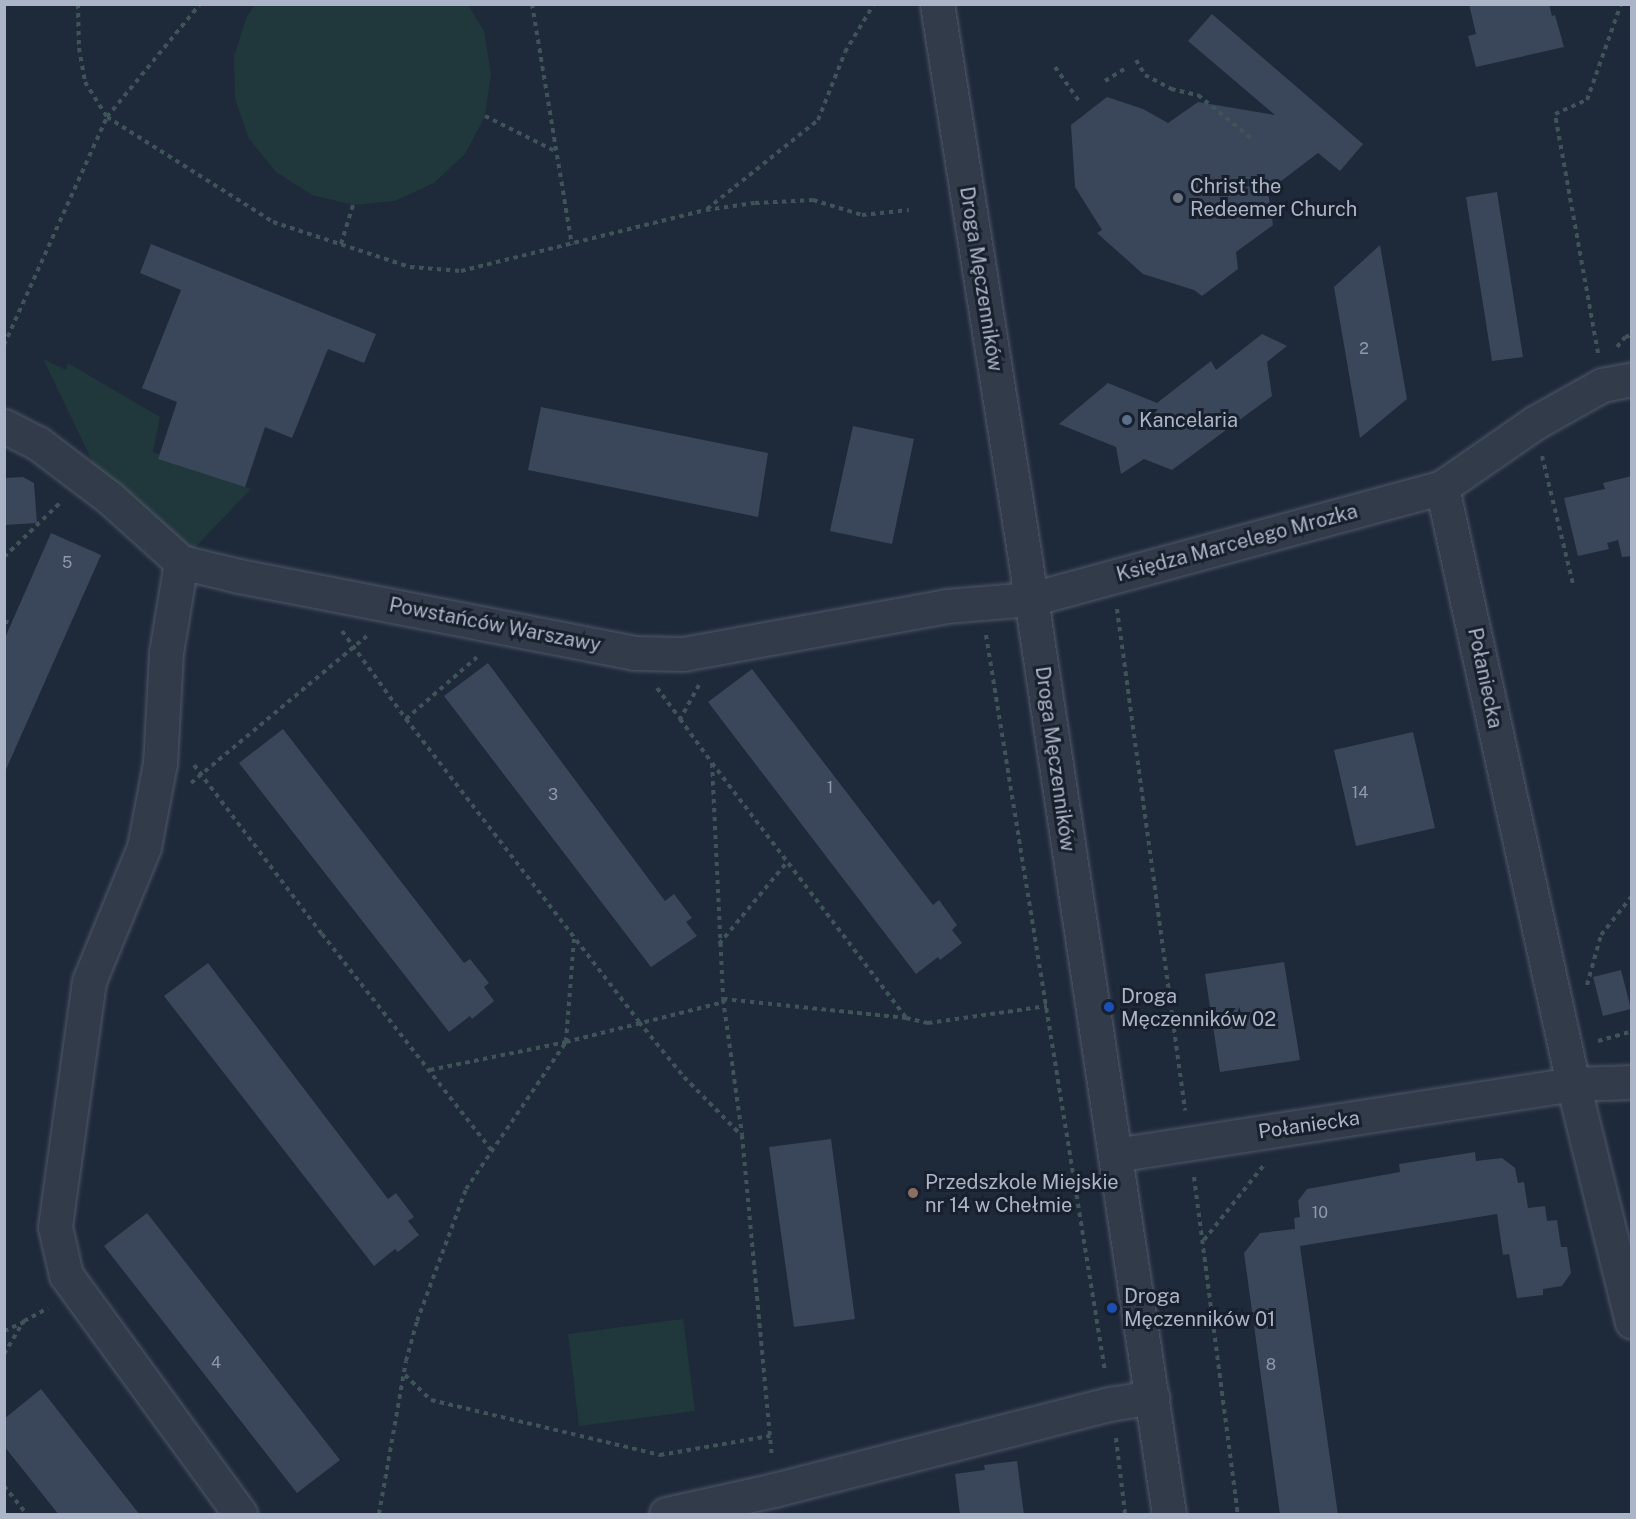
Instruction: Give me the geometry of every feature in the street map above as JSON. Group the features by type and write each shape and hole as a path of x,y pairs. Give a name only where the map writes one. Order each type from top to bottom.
{"street":[{"name":"Droga Męczenników","path":"938,4 1032,599 1169,1515"},
{"path":"1442,487 1545,417 1602,385 1632,379"},
{"name":"Powstańców Warszawy","path":"4,426 39,444 101,492 181,562 634,653 683,654 946,606 1032,599"},
{"name":"Księdza Marcelego Mrozka","path":"1032,599 1442,487"},
{"name":"Połaniecka","path":"1442,487 1573,1084 1632,1322"},
{"path":"181,562 166,653 160,763 144,847 89,981 55,1227 66,1275 240,1515"},
{"path":"1573,1084 1632,1082"},
{"name":"Połaniecka","path":"1115,1155 1573,1084"},
{"path":"666,1515 774,1490 1110,1404 1152,1396"}],"path":[{"path":"78,4 79,48 85,82 106,117 273,222 410,267 461,271 706,210 755,203 813,200 862,215 909,210"},
{"path":"4,345 106,117 200,4"},
{"path":"532,4 572,245"},
{"path":"706,210 818,120 845,52 874,4"},
{"path":"1599,359 1555,114 1587,100 1621,4"},
{"path":"1136,60 1145,75 1172,89 1198,95 1252,139"},
{"path":"1055,67 1079,101"},
{"path":"1106,81 1126,68"},
{"path":"485,116 558,152"},
{"path":"340,244 353,205"},
{"path":"1539,447 1573,584"},
{"path":"4,557 67,496"},
{"path":"1116,600 1204,1241 1238,1515"},
{"path":"4,621 12,624"},
{"path":"336,624 406,719 639,1022 684,1077 742,1135"},
{"path":"979,631 986,635 1110,1404 1125,1515"},
{"path":"370,633 202,774 322,934 492,1151"},
{"path":"406,719 480,654"},
{"path":"680,718 702,681"},
{"path":"654,684 906,1018"},
{"path":"712,763 719,944 724,1001 742,1135 774,1490"},
{"path":"719,944 787,862"},
{"path":"1584,996 1601,935 1632,896"},
{"path":"379,1515 417,1321 466,1189 566,1042 574,938"},
{"path":"430,1070 566,1042 724,1001 906,1018 928,1023 1047,1006"},
{"path":"1204,1241 1269,1159"},
{"path":"4,1331 56,1304"},
{"path":"4,1354 24,1322"},
{"path":"405,1375 431,1400 660,1455 770,1436"},
{"path":"4,1486 27,1515"}],"green space":[{"path":"255,5 468,5 484,31 491,74 485,116 465,154 434,183 395,201 353,205 312,195 276,172 249,139 235,99 234,56 247,16"},
{"path":"43,359 66,370 68,363 160,417 153,452 251,489 181,562 110,498"},
{"path":"683,1319 695,1411 579,1426 568,1334"}],"building":[{"path":"1469,4 1549,4 1552,16 1555,15 1564,47 1476,67 1468,36 1476,34"},
{"name":"Christ the Redeemer Church","path":"1212,14 1363,144 1340,171 1318,153 1268,191 1273,225 1236,252 1238,269 1202,296 1194,290 1143,274 1097,233 1102,230 1075,187 1071,125 1107,97 1143,109 1168,123 1198,102 1275,115 1188,41"},
{"path":"1497,192 1523,357 1492,361 1466,197"},
{"path":"151,244 376,334 364,363 328,349 292,438 265,427 245,487 158,459 177,402 142,388 181,290 140,273"},
{"path":"1380,245 1407,399 1360,438 1334,287"},
{"path":"1262,334 1287,346 1267,362 1272,396 1172,470 1144,459 1121,474 1116,447 1059,424 1108,383 1157,403 1211,361 1216,370"},
{"path":"541,407 768,453 758,517 528,470"},
{"path":"853,426 914,439 892,544 830,531"},
{"path":"1632,476 1632,556 1622,557 1618,540 1607,543 1609,549 1578,556 1564,498 1605,489 1603,483"},
{"path":"23,477 34,483 37,523 4,525 4,478"},
{"path":"51,533 101,555 4,774 4,640"},
{"path":"488,663 665,901 674,894 692,918 686,922 697,936 651,967 444,696"},
{"path":"752,669 933,905 939,900 957,925 952,930 962,943 940,960 938,957 916,974 708,702"},
{"path":"283,729 464,963 470,959 489,983 484,987 494,1001 472,1019 470,1016 449,1032 239,763"},
{"path":"1413,732 1435,828 1356,846 1334,750"},
{"path":"1284,962 1300,1060 1220,1072 1205,974"},
{"path":"208,963 388,1199 396,1193 414,1217 408,1221 419,1235 398,1252 395,1249 374,1266 164,996"},
{"path":"1621,970 1631,1009 1603,1016 1593,977"},
{"path":"831,1139 855,1319 794,1327 769,1147"},
{"path":"1475,1152 1476,1161 1502,1158 1515,1168 1518,1183 1524,1182 1528,1208 1545,1206 1547,1221 1557,1220 1561,1247 1567,1247 1571,1273 1562,1286 1543,1289 1543,1295 1517,1298 1509,1254 1503,1255 1497,1214 1300,1246 1338,1515 1280,1515 1244,1253 1260,1233 1295,1229 1294,1218 1300,1217 1298,1201 1307,1189 1400,1172 1399,1164"},
{"path":"147,1213 340,1460 297,1493 104,1246"},
{"path":"41,1389 140,1515 59,1515 4,1446 4,1419"},
{"path":"1017,1461 1024,1515 960,1515 955,1474 985,1470 984,1465"}],"place":[{"name":"Christ the Redeemer Church","path":"1178,198"},
{"name":"Kancelaria","path":"1127,420"},
{"name":"Droga Męczenników 02","path":"1109,1007"},
{"name":"Przedszkole Miejskie nr 14 w Chełmie","path":"913,1193"},
{"name":"Droga Męczenników 01","path":"1112,1308"}]}
